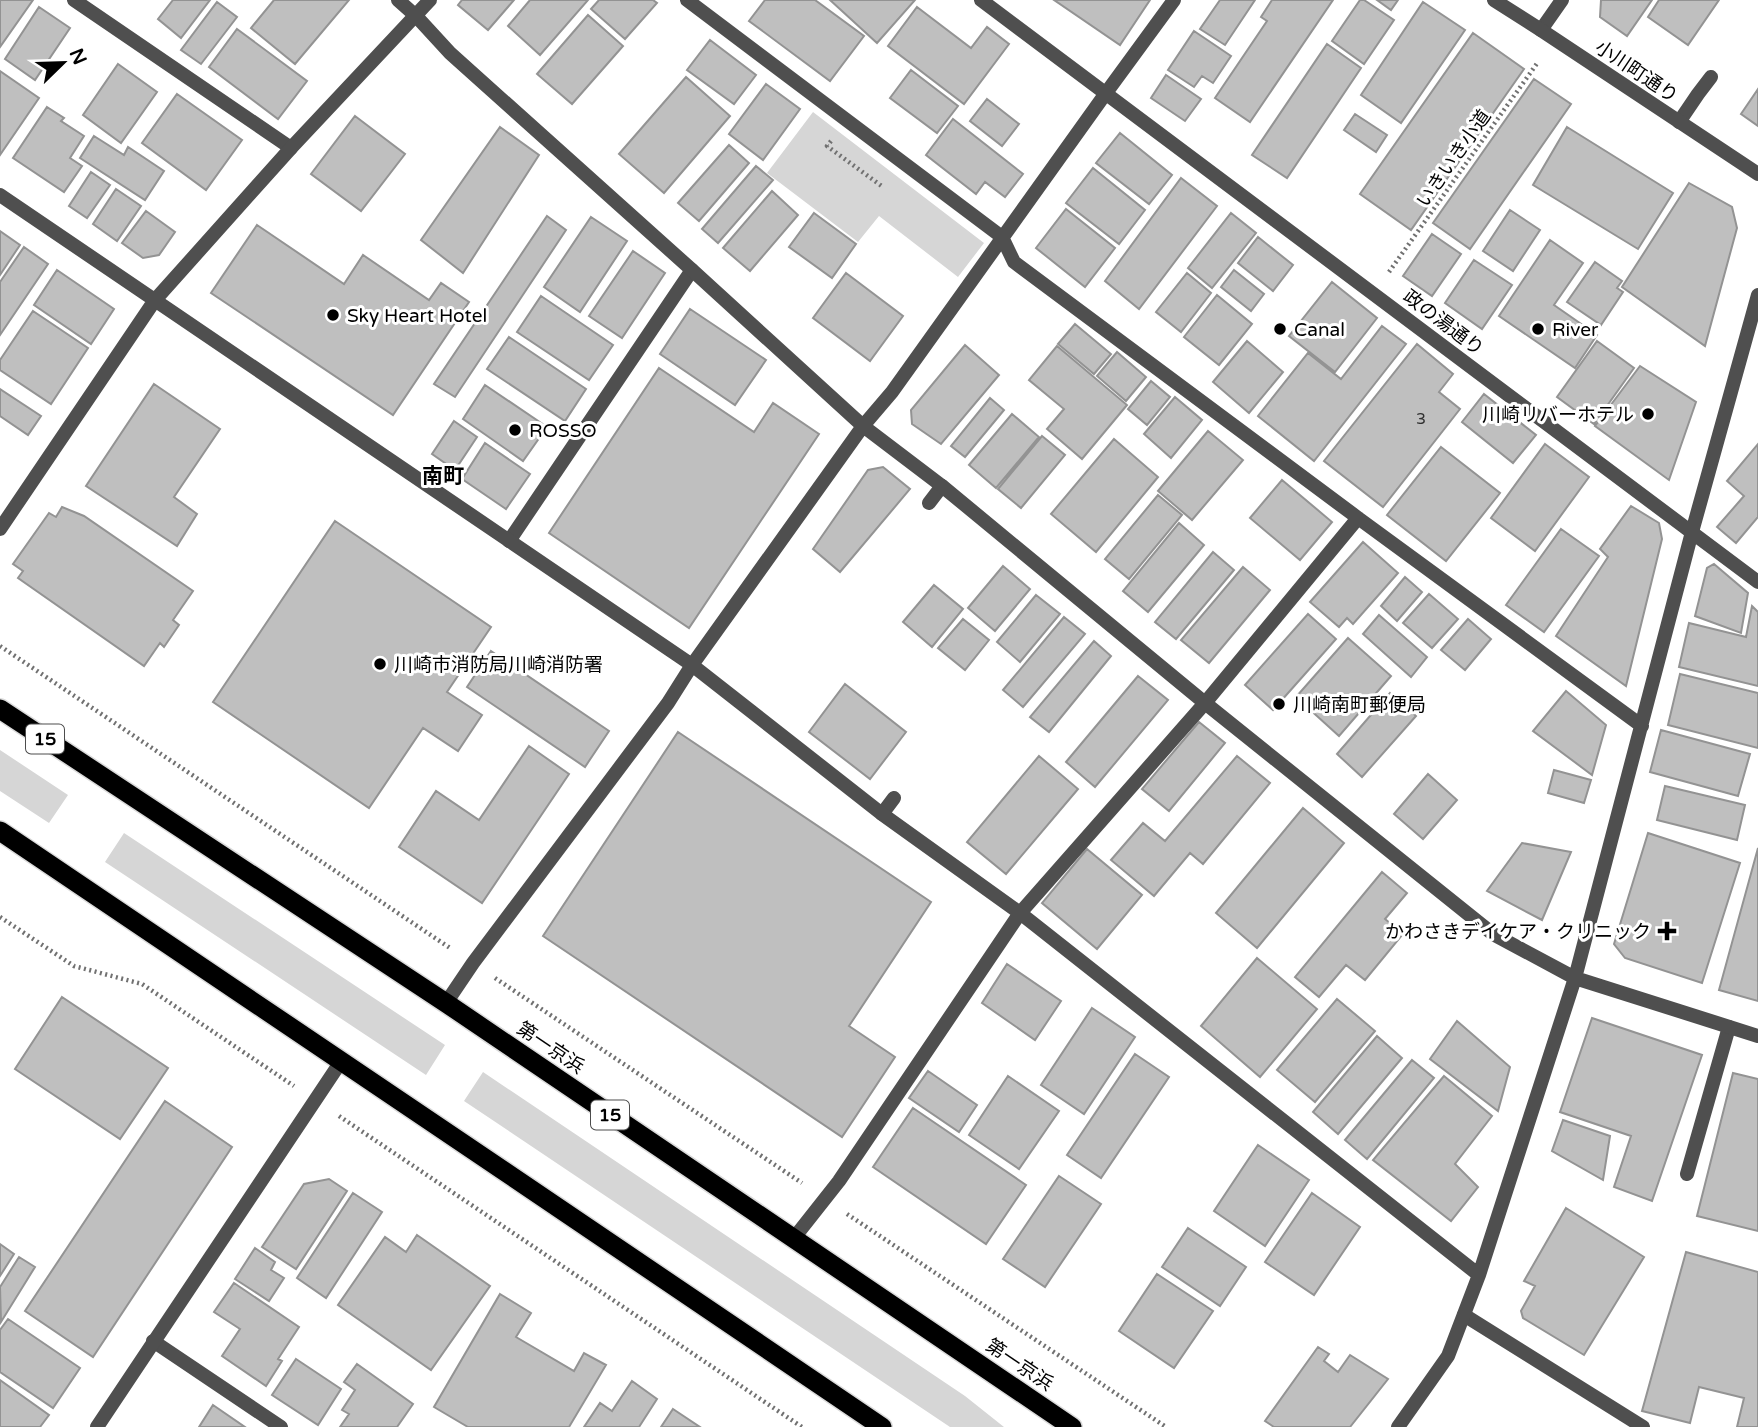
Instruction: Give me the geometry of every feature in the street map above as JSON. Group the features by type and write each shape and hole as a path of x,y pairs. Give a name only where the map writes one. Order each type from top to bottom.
{"highway":[{"name":"第一京浜","path":"0,709 446,1003 1072,1427"},
{"path":"0,831 882,1427"}],"street":[{"path":"74,0 291,148"},
{"path":"398,0 450,54 863,426 942,486 1205,703 1493,933 1575,978 1758,1037"},
{"path":"0,529 155,300 291,148 430,0"},
{"path":"687,0 1002,237 1014,262 1642,726"},
{"name":"政の湯通り","path":"981,0 1758,582"},
{"path":"446,1003 668,703 692,665 863,426 892,392 1174,0"},
{"name":"小川町通り","path":"1494,0 1758,174"},
{"path":"1541,30 1562,0"},
{"path":"1679,122 1711,77"},
{"path":"0,195 692,665 882,814 1020,913 1479,1275"},
{"path":"509,541 692,270"},
{"path":"1398,1427 1448,1356 1479,1275 1575,978 1692,532 1758,295"},
{"path":"929,503 942,486"},
{"path":"794,1238 839,1181 1020,913 1205,703 1358,518"},
{"path":"882,814 894,798"},
{"path":"1687,1174 1729,1027"},
{"path":"97,1427 342,1060"},
{"path":"1464,1315 1643,1427"},
{"path":"153,1341 281,1427"}],"path":[{"name":"いきいき小道","path":"1374,294 1555,38"},
{"path":"0,646 1166,1427"},
{"path":"0,917 74,966 142,984 802,1427"}],"shaded area":[{"path":"813,112 984,243 958,277 879,216 858,242 767,173"},
{"path":"0,750 68,795 49,823 0,791"},
{"path":"124,833 445,1045 426,1075 105,862"},
{"path":"483,1072 965,1396 1004,1427 950,1427 464,1101"}],"building":[{"path":"0,0 33,0 0,47"},
{"path":"173,0 210,0 181,38 158,19"},
{"path":"274,0 349,0 295,64 251,28"},
{"path":"462,0 514,0 488,30 458,5"},
{"path":"530,0 588,0 540,55 508,26"},
{"path":"599,0 653,0 657,3 625,39 591,9"},
{"path":"765,0 815,0 864,36 830,81 749,21"},
{"path":"830,0 915,0 877,43"},
{"path":"1054,0 1150,0 1120,45"},
{"path":"1220,0 1255,0 1225,45 1200,29"},
{"path":"1272,0 1333,0 1250,122 1215,98 1267,21 1261,17"},
{"path":"1360,0 1394,20 1364,64 1332,41"},
{"path":"1377,0 1398,0 1391,10"},
{"path":"1601,0 1652,0 1627,36 1600,17"},
{"path":"1659,0 1719,0 1688,45 1648,17"},
{"path":"217,2 237,17 201,64 181,50"},
{"path":"1423,2 1465,30 1401,123 1361,95"},
{"path":"39,7 70,28 35,80 5,59"},
{"path":"917,7 971,48 987,27 1009,44 964,104 888,46"},
{"path":"588,15 623,46 572,104 537,74"},
{"path":"237,29 307,81 278,119 209,67"},
{"path":"1194,31 1231,56 1213,83 1202,76 1194,87 1168,70"},
{"path":"1473,33 1524,69 1411,230 1360,194"},
{"path":"710,40 756,75 734,104 687,70"},
{"path":"1327,44 1361,68 1287,178 1252,155"},
{"path":"118,64 157,92 121,143 83,115"},
{"path":"911,70 958,106 937,133 890,98"},
{"path":"0,71 39,98 0,155"},
{"path":"1166,75 1201,99 1185,121 1151,98"},
{"path":"686,77 730,116 664,193 619,154"},
{"path":"1534,79 1571,104 1470,249 1433,223"},
{"path":"766,84 800,109 763,160 729,134"},
{"path":"1758,89 1758,126 1741,114"},
{"path":"177,94 242,140 206,190 142,143"},
{"path":"987,99 1019,124 1002,146 970,121"},
{"path":"47,107 64,118 61,121 84,136 70,158 82,166 64,192 13,158"},
{"path":"1355,114 1387,135 1376,152 1344,130"},
{"path":"355,116 405,154 361,211 311,174"},
{"path":"953,119 1023,174 1005,197 985,182 976,194 926,155"},
{"path":"500,127 539,155 463,273 421,240"},
{"path":"1567,127 1673,193 1638,249 1533,185"},
{"path":"1120,133 1172,175 1149,204 1096,163"},
{"path":"94,136 124,155 128,147 164,171 145,200 80,158"},
{"path":"729,145 749,163 699,221 678,203"},
{"path":"756,166 773,180 718,243 702,229"},
{"path":"1093,168 1145,210 1119,244 1066,203"},
{"path":"91,172 110,185 87,218 69,206"},
{"path":"1181,178 1217,206 1139,309 1105,281"},
{"path":"1689,183 1732,207 1737,228 1705,346 1622,287"},
{"path":"116,189 141,206 117,241 93,224"},
{"path":"772,191 798,215 750,271 723,248"},
{"path":"1066,209 1115,248 1085,287 1036,248"},
{"path":"1510,210 1540,230 1513,271 1483,251"},
{"path":"146,211 175,232 159,255 143,258 122,243"},
{"path":"814,213 856,244 832,278 789,247"},
{"path":"1231,213 1256,233 1212,288 1188,268"},
{"path":"547,216 566,230 455,397 434,384"},
{"path":"591,217 627,241 580,312 544,287"},
{"path":"257,225 344,284 363,255 429,300 441,283 469,302 393,415 211,293"},
{"path":"0,231 20,245 0,275"},
{"path":"1432,234 1461,254 1432,296 1403,276"},
{"path":"1258,237 1293,265 1273,291 1238,263"},
{"path":"1550,240 1583,263 1554,305 1597,335 1575,368 1499,316"},
{"path":"24,247 48,264 0,335 0,282"},
{"path":"633,251 665,273 622,338 589,316"},
{"path":"1474,260 1512,285 1482,329 1445,303"},
{"path":"1595,262 1622,281 1617,288 1623,292 1601,325 1567,302"},
{"path":"57,270 114,309 91,344 34,305"},
{"path":"1234,270 1264,294 1251,311 1221,287"},
{"path":"846,273 903,316 870,361 813,318"},
{"path":"1187,273 1211,293 1181,332 1156,312"},
{"path":"1332,282 1377,318 1335,372 1289,336"},
{"path":"1217,295 1252,324 1219,365 1184,337"},
{"path":"541,296 613,345 589,380 517,332"},
{"path":"690,309 766,360 735,405 660,354"},
{"path":"33,311 88,348 51,404 0,370 0,360"},
{"path":"1075,324 1111,354 1094,374 1058,344"},
{"path":"1382,326 1406,344 1314,461 1258,416 1308,353 1341,379"},
{"path":"509,337 586,389 565,421 487,369"},
{"path":"1247,341 1283,372 1249,413 1213,382"},
{"path":"1597,341 1634,368 1594,424 1557,397"},
{"path":"1417,344 1453,374 1439,392 1460,409 1383,507 1324,461"},
{"path":"965,345 999,375 941,444 912,424 911,410"},
{"path":"1057,346 1127,405 1082,459 1047,429 1064,409 1029,380"},
{"path":"1117,352 1146,377 1126,401 1097,376"},
{"name":"川崎リバーホテル","path":"1640,366 1696,402 1669,480 1595,426"},
{"path":"659,368 754,432 773,403 819,434 689,628 549,533"},
{"path":"1151,381 1170,397 1147,425 1128,409"},
{"path":"154,384 220,429 174,497 197,514 177,546 86,486"},
{"path":"485,385 547,427 523,461 463,419"},
{"path":"0,389 41,416 28,435 0,416"},
{"path":"1484,394 1536,435 1513,463 1462,422"},
{"path":"1175,397 1202,420 1171,458 1144,434"},
{"path":"990,398 1004,410 965,457 951,446"},
{"path":"1012,414 1039,437 996,488 969,465"},
{"path":"454,421 477,437 455,470 432,454"},
{"path":"1208,431 1243,460 1192,520 1158,491"},
{"path":"1042,436 1065,455 1021,508 998,489"},
{"path":"1114,439 1158,477 1096,552 1051,514"},
{"path":"485,443 530,474 506,509 462,479"},
{"path":"1545,444 1589,477 1535,551 1491,518"},
{"path":"1758,444 1758,517 1736,543 1717,527 1744,496 1727,481"},
{"path":"1441,447 1500,493 1446,561 1387,515"},
{"path":"883,467 910,489 840,572 813,549 868,470"},
{"path":"1282,480 1332,522 1300,560 1250,518"},
{"path":"1158,495 1182,515 1129,579 1105,559"},
{"path":"1631,506 1659,523 1662,539 1626,686 1556,636 1608,557 1600,549"},
{"path":"62,507 84,516 193,591 173,620 179,625 164,647 160,643 144,666 18,578 23,571 13,564 49,513 56,517"},
{"path":"335,521 491,627 447,692 482,715 458,751 423,728 369,808 213,702"},
{"path":"1179,523 1204,545 1148,612 1123,591"},
{"path":"1561,529 1599,556 1544,632 1506,605"},
{"path":"1363,542 1398,573 1353,624 1347,618 1339,627 1310,602"},
{"path":"1213,552 1234,570 1176,639 1155,622"},
{"path":"1714,564 1748,593 1741,633 1695,616 1707,568"},
{"path":"1003,566 1030,589 995,631 968,608"},
{"path":"1243,567 1270,590 1209,663 1181,640"},
{"path":"1405,577 1422,592 1397,621 1381,606"},
{"path":"934,585 963,609 932,647 903,622"},
{"path":"1429,594 1458,619 1432,648 1403,623"},
{"path":"1036,595 1060,614 1020,662 997,642"},
{"path":"1752,606 1758,612 1758,686 1679,667 1689,623 1746,637"},
{"path":"1308,614 1336,639 1273,710 1245,685"},
{"path":"1379,615 1427,657 1411,677 1363,634"},
{"path":"1064,617 1085,634 1023,707 1003,690"},
{"path":"963,619 989,640 965,670 938,648"},
{"path":"1468,619 1491,639 1465,670 1441,650"},
{"path":"1348,638 1391,676 1339,736 1296,697"},
{"path":"1094,641 1111,656 1049,732 1030,717"},
{"path":"491,651 609,731 585,767 467,687"},
{"path":"1680,674 1758,693 1758,748 1668,725"},
{"path":"1138,676 1168,700 1095,787 1066,762"},
{"path":"845,684 906,732 870,779 809,732"},
{"path":"1566,691 1606,725 1592,775 1533,731"},
{"path":"1390,693 1416,716 1362,777 1337,754"},
{"path":"1199,722 1225,743 1169,811 1142,789"},
{"path":"1661,730 1750,754 1738,796 1650,772"},
{"path":"678,732 931,902 849,1026 895,1057 842,1137 543,936"},
{"path":"529,746 569,774 482,903 399,847 436,791 479,820"},
{"path":"1039,756 1078,789 1006,874 967,842"},
{"path":"1237,756 1270,783 1203,864 1190,853 1154,896 1111,860 1143,823 1165,841"},
{"path":"1554,770 1591,780 1584,803 1548,793"},
{"path":"1428,774 1457,800 1423,839 1394,814"},
{"path":"1665,786 1745,805 1737,840 1657,820"},
{"path":"1303,808 1344,843 1257,948 1216,913"},
{"path":"1648,833 1740,863 1702,983 1625,958 1614,944"},
{"path":"1522,843 1571,852 1542,920 1487,891"},
{"path":"1758,848 1758,1001 1719,990"},
{"path":"1087,849 1142,895 1097,949 1042,903"},
{"path":"1382,872 1407,893 1385,919 1403,934 1365,980 1346,965 1319,997 1295,977"},
{"path":"1257,958 1317,1009 1260,1077 1201,1026"},
{"path":"1007,964 1061,1001 1035,1040 982,1003"},
{"path":"62,997 168,1068 120,1139 15,1069"},
{"path":"1337,999 1375,1031 1315,1102 1277,1070"},
{"path":"1092,1008 1135,1037 1084,1114 1041,1085"},
{"path":"1592,1018 1702,1055 1652,1201 1614,1187 1631,1136 1560,1112"},
{"path":"1457,1021 1510,1067 1498,1111 1430,1059"},
{"path":"1377,1036 1402,1058 1338,1134 1313,1112"},
{"path":"1135,1054 1169,1077 1101,1178 1067,1155"},
{"path":"1412,1060 1434,1078 1367,1159 1345,1140"},
{"path":"928,1071 977,1105 959,1132 909,1098"},
{"path":"1733,1073 1758,1079 1758,1231 1697,1216"},
{"path":"1008,1076 1059,1111 1019,1169 969,1135"},
{"path":"1444,1076 1492,1116 1455,1164 1478,1187 1451,1221 1373,1160"},
{"path":"165,1101 232,1147 93,1357 25,1311"},
{"path":"913,1108 1026,1185 986,1244 873,1167"},
{"path":"1563,1120 1610,1136 1603,1180 1552,1151"},
{"path":"1258,1145 1309,1180 1265,1246 1214,1211"},
{"path":"1059,1176 1101,1204 1045,1287 1003,1259"},
{"path":"329,1179 347,1191 296,1269 262,1247 304,1184"},
{"path":"353,1193 382,1212 326,1298 297,1278"},
{"path":"1312,1193 1360,1227 1314,1295 1265,1262"},
{"path":"1566,1208 1644,1257 1584,1355 1523,1318 1521,1311 1535,1286 1524,1281"},
{"path":"1188,1228 1246,1267 1220,1306 1162,1267"},
{"path":"417,1235 490,1286 431,1370 338,1305 385,1237 406,1252"},
{"path":"0,1244 14,1254 0,1276"},
{"path":"255,1248 275,1262 271,1270 284,1278 269,1301 235,1279"},
{"path":"1686,1252 1758,1272 1758,1427 1737,1427 1744,1398 1699,1387 1690,1423 1642,1411"},
{"path":"19,1257 35,1267 1,1322 0,1287"},
{"path":"1157,1274 1213,1311 1174,1368 1119,1331"},
{"path":"234,1283 299,1327 278,1359 282,1361 266,1386 222,1356 240,1329 214,1312"},
{"path":"500,1294 531,1313 516,1337 574,1371 584,1353 606,1365 569,1427 468,1427 434,1407"},
{"path":"8,1319 80,1368 53,1408 0,1372 0,1330"},
{"path":"1318,1347 1329,1354 1324,1361 1338,1372 1350,1355 1388,1379 1350,1427 1274,1427 1265,1421"},
{"path":"296,1359 341,1389 318,1425 272,1395"},
{"path":"357,1364 413,1404 397,1427 340,1427 349,1414 342,1410 355,1390 344,1382"},
{"path":"0,1380 49,1415 40,1427 0,1427"},
{"path":"632,1381 657,1399 639,1427 584,1427 600,1403 612,1411"},
{"path":"213,1405 245,1427 199,1427"},
{"path":"673,1409 700,1427 661,1427"}],"place":[{"name":"Sky Heart Hotel","path":"333,315"},
{"name":"Canal","path":"1280,329"},
{"name":"River","path":"1538,329"},
{"name":"川崎リバーホテル","path":"1648,414"},
{"name":"ROSSO","path":"515,430"},
{"name":"川崎市消防局川崎消防署","path":"380,664"},
{"name":"川崎南町郵便局","path":"1279,704"},
{"name":"かわさきデイケア・クリニック","path":"1667,931"}],"district":[{"name":"南町","path":"443,476"}]}
